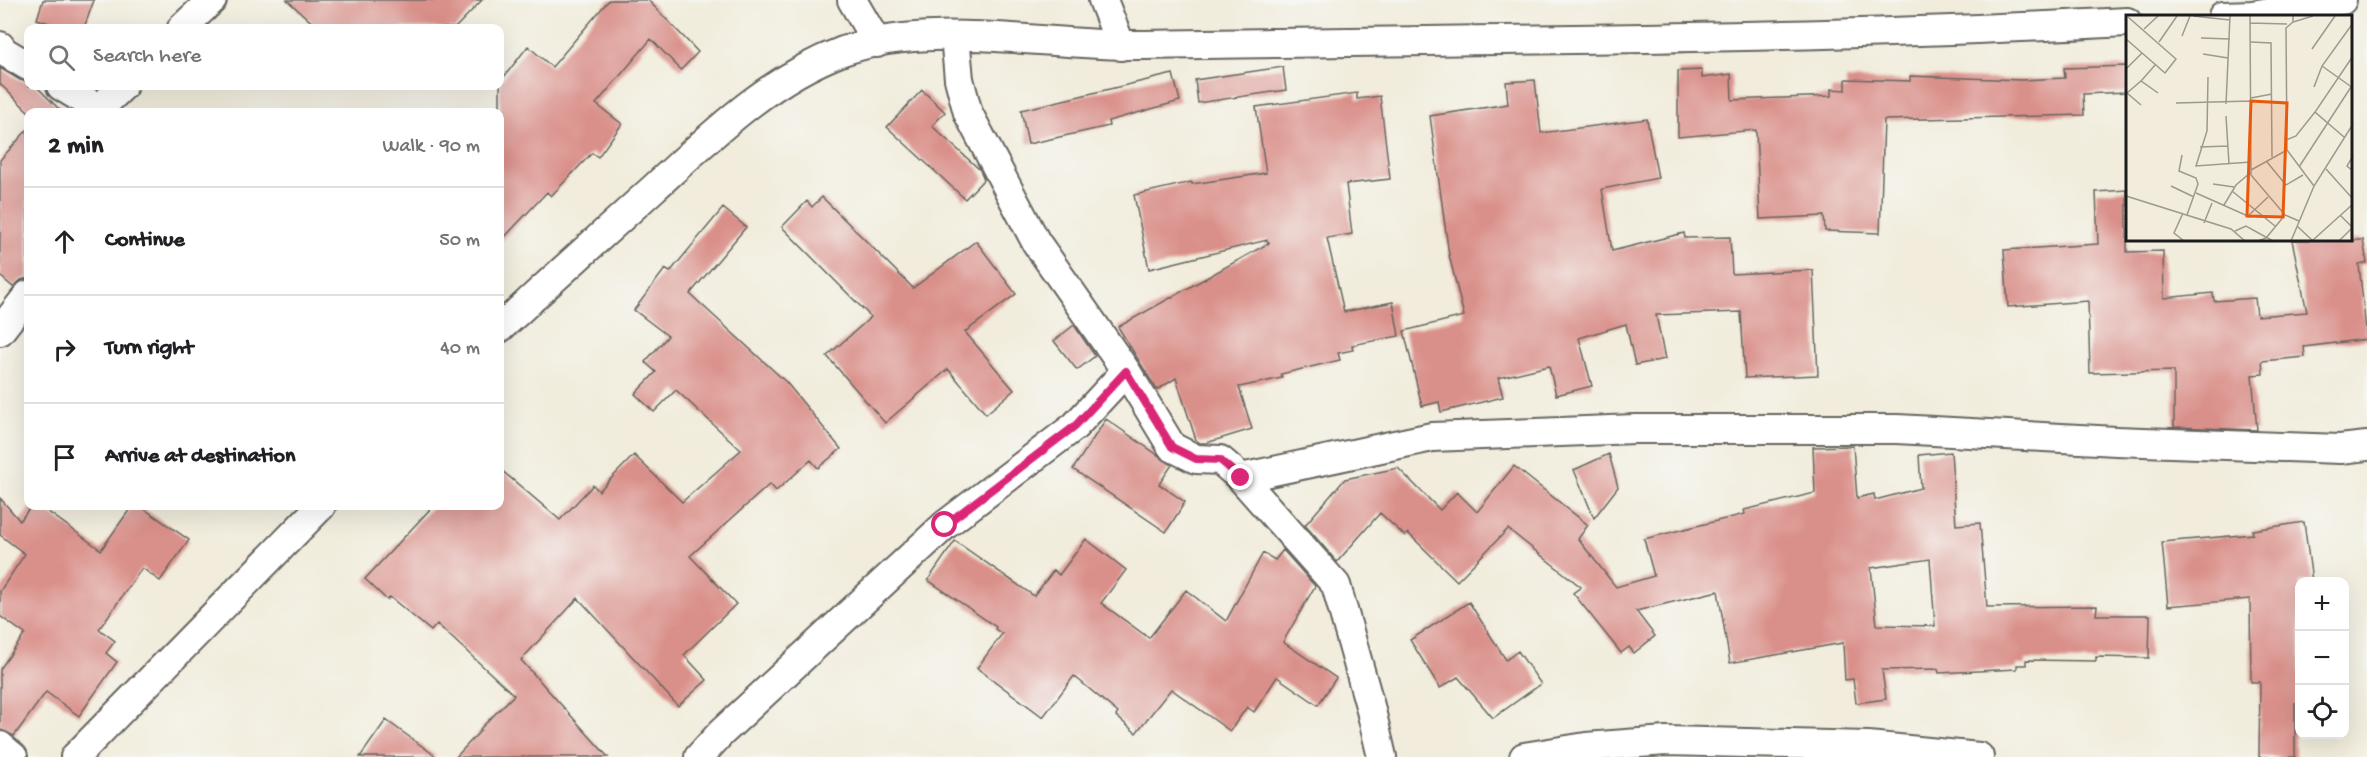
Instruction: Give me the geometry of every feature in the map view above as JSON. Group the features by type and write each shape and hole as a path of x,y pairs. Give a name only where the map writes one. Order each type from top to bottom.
{"street":[{"path":"186,24 212,0"},
{"path":"852,0 877,43"},
{"path":"1103,0 1120,46"},
{"path":"2227,15 2257,7 2342,0"},
{"path":"504,324 735,114 809,65 847,49 909,37 955,36 1120,46 1971,30 2126,22"},
{"path":"955,36 959,79 968,113 1036,242 1126,371 1172,447 1196,459 1220,460 1241,478 1336,585 1382,757"},
{"path":"0,46 3,51 24,64"},
{"path":"68,90 97,108"},
{"path":"105,108 120,90"},
{"path":"0,331 24,300"},
{"path":"699,757 729,724 945,525 1075,426 1126,371"},
{"path":"1241,478 1432,437 1635,429 1897,429 2140,442 2340,449 2367,446"},
{"path":"75,757 317,510"},
{"path":"1524,757 1666,741 1868,746 1979,757"},
{"path":"0,746 13,757"}],"building":[{"path":"43,0 94,0 85,24 51,24 37,19"},
{"path":"287,0 482,0 459,24 314,24"},
{"path":"609,0 648,0 698,52 681,70 651,39 596,104 622,124 598,157 592,153 551,196 547,192 504,238 504,108 500,108 500,90 504,90 504,77 528,46 552,67"},
{"path":"2126,66 2126,92 2083,94 2084,115 1884,120 1880,233 1825,231 1824,216 1760,219 1756,130 1678,137 1678,71 1702,70 1702,78 1731,74 1732,100 1831,96 1831,89 1846,90 1846,79 1910,81 1910,76 2022,80 2065,78 2064,68"},
{"path":"1283,67 1286,90 1198,103 1195,80"},
{"path":"0,68 24,81 24,90 40,90 58,108 25,108 0,84"},
{"path":"1173,74 1180,101 1108,121 1109,126 1028,144 1021,110"},
{"path":"1535,80 1541,133 1647,119 1658,178 1602,189 1612,251 1684,233 1685,238 1730,237 1732,274 1813,270 1818,375 1745,378 1741,312 1656,315 1665,359 1635,365 1626,324 1579,338 1592,386 1556,395 1549,366 1498,378 1503,397 1441,412 1439,402 1422,406 1404,331 1464,316 1449,255 1430,116 1508,104 1506,82"},
{"path":"922,90 945,112 932,126 980,170 984,179 965,199 887,127"},
{"path":"1357,93 1357,99 1380,96 1390,179 1346,184 1352,234 1327,238 1344,312 1393,302 1399,336 1352,345 1353,350 1338,353 1340,360 1281,374 1282,378 1239,387 1252,429 1200,443 1196,440 1176,378 1157,390 1118,327 1269,243 1267,240 1149,269 1134,195 1191,182 1192,184 1266,173 1256,107"},
{"path":"24,133 24,279 13,287 0,276 0,160"},
{"path":"2126,190 2127,252 2163,251 2164,298 2213,293 2214,301 2255,298 2257,316 2307,312 2292,242 2363,240 2367,263 2359,265 2367,339 2304,347 2305,357 2262,361 2263,374 2252,375 2257,430 2174,427 2174,371 2090,373 2088,301 2008,307 2004,250 2098,244 2096,192"},
{"path":"822,197 913,288 976,241 1016,294 965,332 1014,390 986,414 948,369 885,423 827,356 871,317 782,227 807,201 812,207"},
{"path":"723,208 746,227 690,294 786,382 841,449 818,468 811,460 776,491 770,484 690,556 736,604 684,655 707,680 678,706 578,598 521,660 608,757 456,757 514,695 437,624 431,631 390,597 387,600 365,579 429,510 504,510 504,472 560,520 593,485 599,491 634,455 682,502 741,450 676,390 654,412 635,394 656,372 645,362 668,336 634,310 665,269 670,272"},
{"path":"1074,325 1095,356 1077,370 1054,341"},
{"path":"1106,419 1172,465 1159,484 1185,502 1166,532 1073,469"},
{"path":"1853,446 1857,498 1874,494 1875,500 1921,488 1919,455 1951,452 1956,525 1980,523 1987,607 2097,606 2096,615 2150,615 2149,658 2096,657 2096,661 2026,660 2026,665 2017,665 2017,669 1939,673 1938,669 1882,670 1886,699 1856,703 1853,679 1845,680 1843,643 1730,663 1718,591 1636,611 1655,636 1634,653 1629,647 1621,653 1573,593 1581,587 1508,529 1457,581 1408,533 1405,536 1380,513 1337,562 1305,525 1345,479 1398,468 1440,510 1457,492 1477,512 1514,466 1588,525 1578,539 1616,587 1654,576 1644,539 1745,514 1744,510 1815,493 1813,447","holes":["1930,559 1935,626 1877,625 1871,568"]},
{"path":"1609,454 1618,487 1594,518 1574,470"},
{"path":"0,498 20,521 28,510 46,510 101,550 129,510 146,510 189,540 160,581 142,568 99,629 115,641 106,653 117,662 79,716 46,692 14,736 0,730 0,669 25,634 0,616 0,591 25,554 0,535"},
{"path":"2304,522 2311,577 2295,577 2295,757 2259,757 2260,682 2251,682 2250,599 2168,606 2162,542 2253,534 2252,530"},
{"path":"1086,539 1126,570 1101,603 1149,638 1186,590 1226,621 1263,553 1275,560 1283,550 1315,586 1283,642 1336,678 1318,705 1277,677 1254,712 1247,707 1230,731 1171,689 1136,733 1116,716 1118,713 1074,676 1043,717 977,668 1002,634 995,629 996,627 928,580 955,541 1034,596 1054,570 1059,575"},
{"path":"1469,602 1506,660 1518,651 1541,684 1493,718 1458,677 1440,688 1410,640"},
{"path":"386,720 437,757 360,757"}],"route":[{"path":"945,525 1075,426 1126,371 1172,447 1196,459 1220,460 1241,478"}]}
